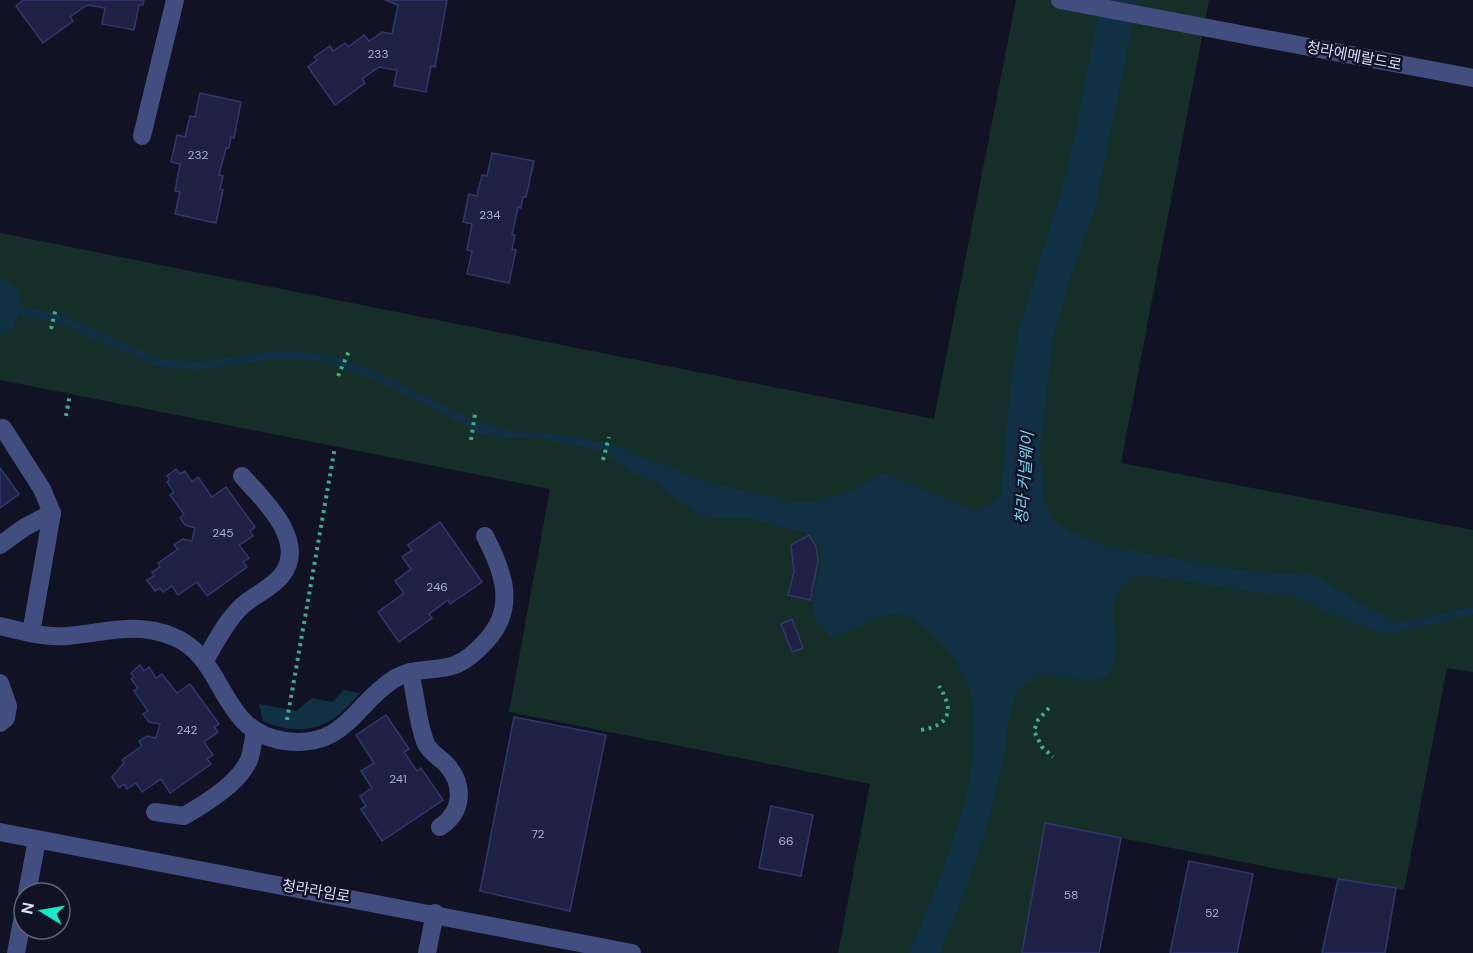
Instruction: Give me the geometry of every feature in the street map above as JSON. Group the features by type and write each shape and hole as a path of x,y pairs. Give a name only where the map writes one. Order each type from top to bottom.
{"street":[{"path":"142,136 175,0"},
{"name":"청라에메랄드로","path":"1060,0 1473,78"},
{"path":"3,428 42,489 52,513 31,633"},
{"path":"205,660 232,617 282,576 290,561 287,535 267,504 242,476"},
{"path":"0,545 25,527 52,513"},
{"path":"0,626 65,637 134,627 173,637 205,660 231,708 255,732 292,742 313,741 350,721 393,680 410,672 456,664 472,655 497,629 503,614 504,581 485,536"},
{"path":"410,672 427,746 453,773 457,785 458,810 452,819 440,827"},
{"path":"0,682 8,706 6,718 0,723"},
{"path":"155,812 184,816 218,792 243,770 249,759 255,732"},
{"name":"청라라임로","path":"0,832 632,953"},
{"path":"29,881 37,840"},
{"path":"427,953 435,914"}],"path":[{"path":"51,329 56,308"},
{"path":"338,376 349,351"},
{"path":"66,417 70,394"},
{"path":"471,441 475,414"},
{"path":"603,460 609,437"},
{"path":"289,708 335,447"},
{"path":"921,730 932,728 948,716 949,705 939,686"},
{"path":"1048,708 1038,720 1034,731 1042,747 1053,757"}],"green space":[{"path":"1016,0 1209,0 1121,463 1473,530 1473,672 1447,668 1404,890 1283,870 1045,823 1022,953 838,953 870,784 509,712 550,489 0,380 0,233 934,419"}],"water":[{"name":"청라 커널웨이","path":"1101,0 1138,0 1095,208 1066,291 1053,340 1040,450 1044,503 1054,521 1077,535 1107,546 1233,569 1278,574 1302,573 1319,577 1365,607 1399,623 1395,634 1376,632 1297,598 1140,575 1126,582 1118,592 1114,603 1116,653 1113,666 1106,676 1096,680 1084,680 1043,676 1031,680 1016,695 1009,718 994,803 969,878 940,953 909,953 953,841 966,798 973,755 973,714 964,677 944,646 913,620 902,615 891,614 833,638 819,623 813,610 813,596 822,559 819,547 810,534 748,518 712,518 699,515 653,481 628,470 604,451 538,438 503,438 474,433 478,421 513,432 549,433 615,445 703,481 792,501 828,499 882,473 955,503 977,508 990,504 1001,495 1010,389 1019,329 1067,172"},
{"path":"0,277 19,291 22,307 13,329 0,335"},
{"path":"344,690 360,693 350,705 328,722 305,729 292,729 263,721 259,704 296,711 312,698 332,702"}],"building":[{"path":"23,0 144,0 143,5 139,5 134,30 102,24 105,8 87,5 70,17 73,21 43,43 16,6"},
{"path":"385,0 447,0 435,67 431,66 426,92 394,86 397,70 379,67 362,79 365,83 335,105 308,67 317,60 314,57 330,46 333,51 345,43 348,47 364,35 369,41 382,32 392,34 398,5"},
{"path":"200,93 241,102 234,138 231,137 229,148 226,148 219,175 223,176 220,189 223,190 216,223 175,214 180,192 175,191 180,164 171,162 177,135 185,137 190,116 195,117"},
{"path":"492,153 534,161 526,197 523,197 521,208 518,207 512,235 515,235 512,249 516,250 509,283 467,274 472,251 467,250 472,224 463,222 469,194 477,196 482,175 487,176"},
{"path":"0,468 19,494 0,508"},
{"path":"176,469 180,474 185,471 192,482 198,477 212,497 226,487 255,527 250,531 253,536 239,545 249,558 243,562 247,567 207,596 197,582 178,595 172,586 163,592 160,588 155,591 147,580 154,576 152,572 160,567 158,563 178,549 174,545 183,539 192,541 195,528 185,525 180,518 184,514 170,495 174,492 167,482 170,480 167,476"},
{"path":"440,522 482,582 450,604 448,600 429,614 432,618 399,642 378,612 404,593 395,581 411,569 402,557 412,550 408,545"},
{"path":"809,535 816,546 818,561 810,600 788,595 794,572 791,545"},
{"path":"792,619 803,648 792,652 781,624"},
{"path":"140,665 144,671 149,667 156,678 162,674 177,693 190,684 219,724 214,727 218,732 204,742 213,755 207,759 211,764 170,793 161,779 142,792 136,783 127,789 124,784 119,788 112,777 124,763 122,760 142,746 139,741 147,736 156,738 160,724 149,722 143,714 148,711 134,691 138,688 131,679 134,677 131,673"},
{"path":"386,715 409,749 404,752 417,771 421,768 443,800 382,841 361,809 366,806 360,796 372,788 361,771 374,763 356,735"},
{"path":"514,717 606,735 570,911 480,891"},
{"path":"771,806 813,815 801,876 759,868"},
{"path":"1045,823 1121,838 1099,953 1022,953"},
{"path":"1189,861 1253,874 1237,953 1170,953"},
{"path":"1338,879 1396,888 1385,953 1322,953"}],"waterway":[{"path":"22,311 61,319 156,362 198,366 275,355 320,357 378,376 476,427"},
{"path":"1397,628 1473,611"}]}
